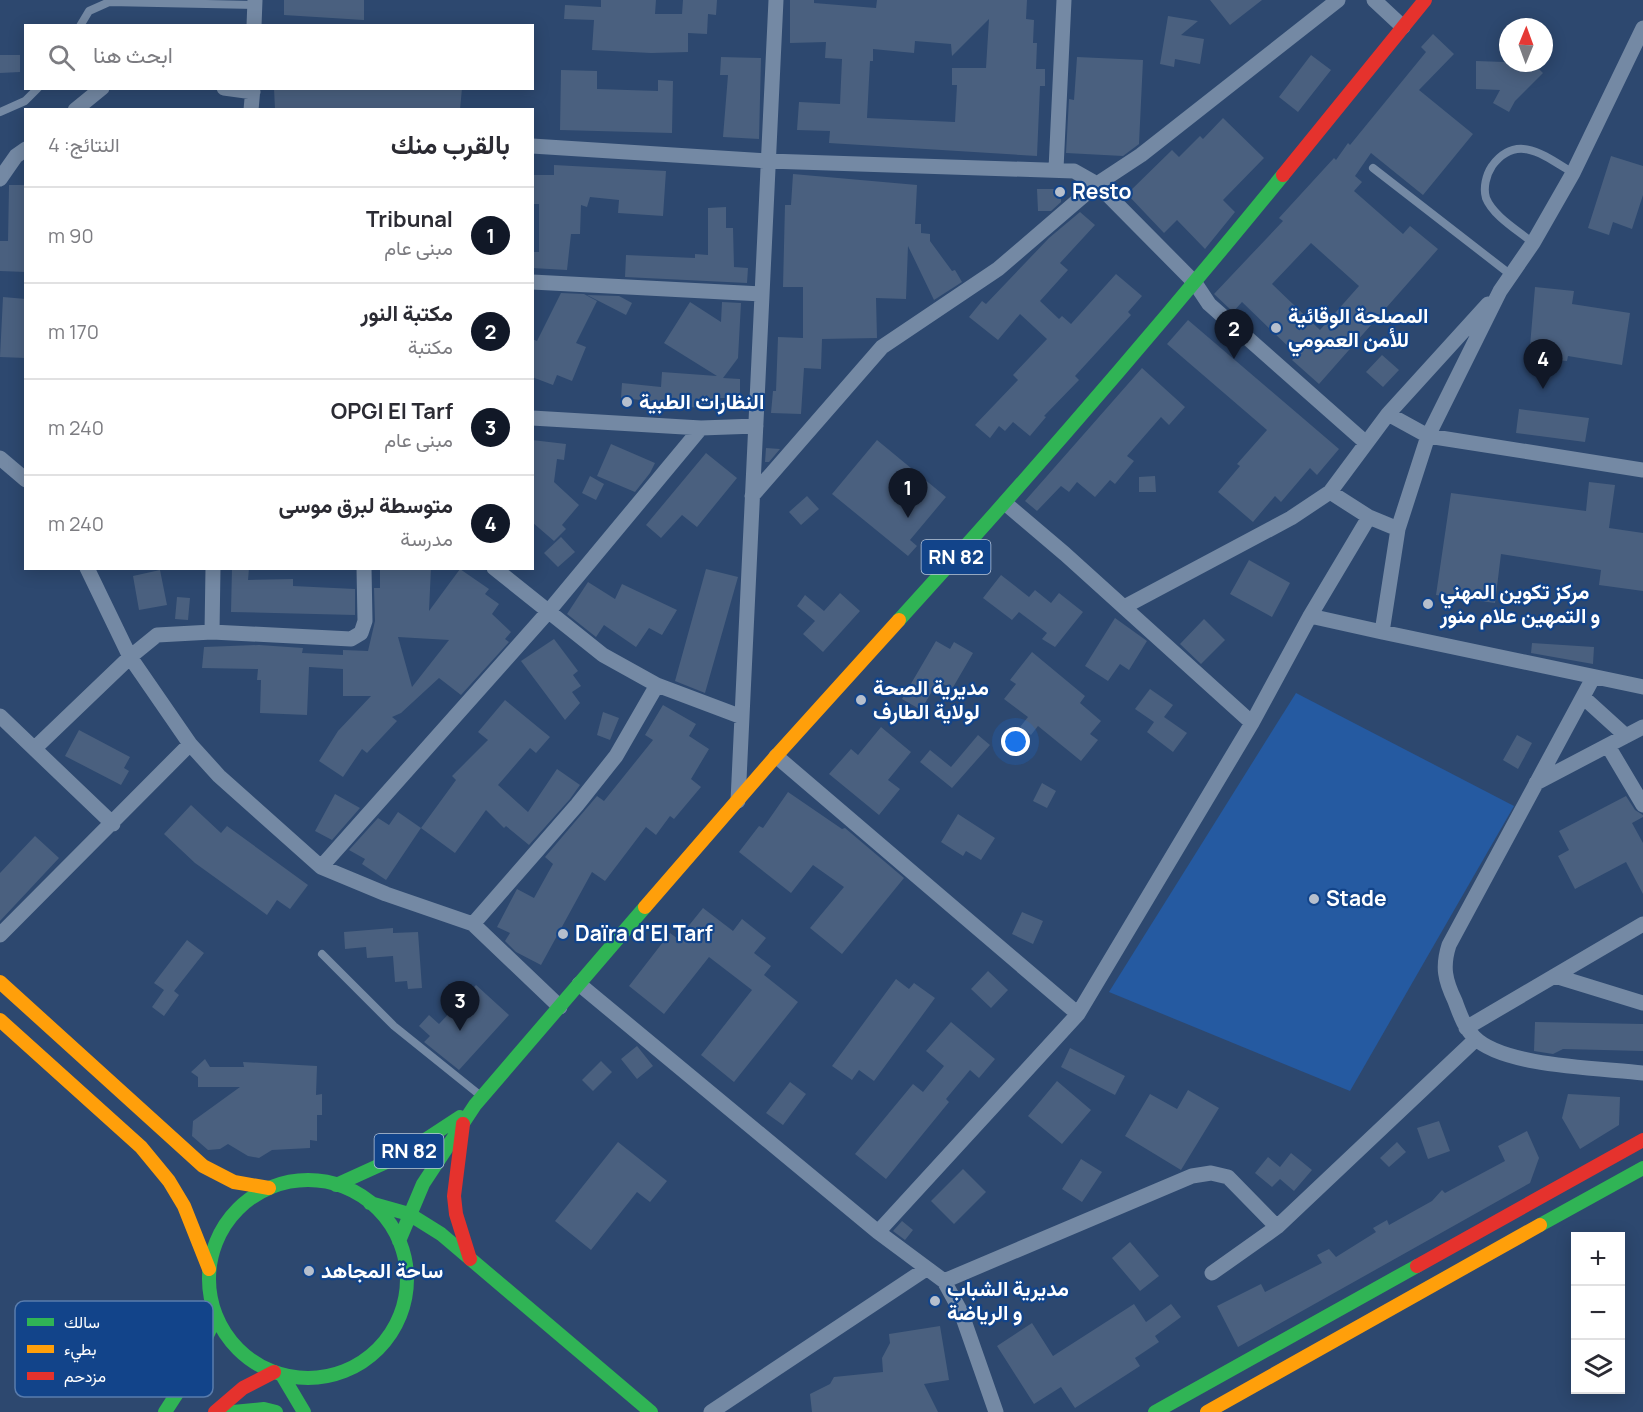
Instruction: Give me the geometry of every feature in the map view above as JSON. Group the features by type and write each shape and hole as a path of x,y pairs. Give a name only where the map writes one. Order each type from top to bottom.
{"main road":[{"name":"RN 82","path":"399,1241 409,1214 429,1175 479,1101 776,756 1005,503 1195,284 1425,0"},
{"path":"0,982 202,1166 239,1185 269,1188"},
{"path":"0,1020 141,1147 184,1206 209,1269"},
{"name":"RN 82","path":"336,1185 402,1155 432,1137 479,1101"},
{"path":"463,1124 454,1196 456,1214 470,1259"},
{"path":"1155,1412 1643,1140"},
{"path":"1207,1412 1643,1168"},
{"path":"212,1301 209,1269 215,1244 228,1221 246,1202 269,1188 295,1181 336,1185 370,1203 409,1214 441,1234 651,1412"},
{"path":"213,1306 216,1317 239,1351 278,1373 314,1378 344,1371 371,1355 383,1344 396,1325 404,1303 407,1272 399,1241 387,1220 370,1203"},
{"path":"213,1323 216,1317"},
{"path":"215,1412 243,1388 278,1373"},
{"path":"278,1373 304,1412"},
{"path":"165,1412 175,1397"},
{"path":"233,1412 250,1409 276,1412"}],"street":[{"path":"738,801 776,0"},
{"path":"1056,169 1064,0"},
{"path":"752,495 882,346 998,269 1097,184 1141,155 1338,0"},
{"path":"1374,0 1403,27"},
{"path":"255,3 255,24"},
{"path":"1124,607 1291,518 1330,492 1388,414 1500,291 1533,243 1573,173 1643,28"},
{"path":"77,108 100,90"},
{"path":"251,108 253,90"},
{"path":"534,146 768,160 1074,171 1097,184 1195,284 1209,304 1365,442"},
{"path":"0,179 16,156 24,150"},
{"path":"534,282 762,294"},
{"path":"1382,632 1398,529 1428,436 1500,291"},
{"path":"1388,414 1428,436 1643,470"},
{"path":"534,418 701,428 756,426"},
{"path":"321,867 548,612 701,428"},
{"path":"0,458 24,478"},
{"path":"1330,492 1369,517 1398,529"},
{"path":"1005,503 1252,723"},
{"path":"878,1232 1078,1014 1252,723 1310,616 1369,517"},
{"path":"88,570 130,657 190,744 219,776 321,867 386,894 473,924 560,1007"},
{"path":"212,632 213,570"},
{"path":"35,748 130,657 157,635 212,632 351,639 361,633 364,621 364,570"},
{"path":"496,570 603,655 657,685 742,717"},
{"path":"1310,616 1643,687"},
{"path":"1593,678 1449,945 1443,963 1444,978 1471,1033 1491,1050 1516,1058 1643,1073"},
{"path":"473,924 577,805 616,756 657,685"},
{"path":"1583,697 1626,736"},
{"path":"0,716 113,824"},
{"path":"1536,783 1643,728"},
{"path":"0,935 113,824 190,744"},
{"path":"1608,746 1643,805"},
{"path":"776,756 1078,1014"},
{"path":"1212,1272 1277,1227 1471,1033 1555,976 1643,924"},
{"path":"1555,976 1643,1003"},
{"path":"579,984 878,1232 944,1281 961,1312 996,1412"},
{"path":"944,1281 1192,1176 1211,1173 1227,1177 1277,1227"},
{"path":"711,1412 926,1269"}],"lane":[{"path":"81,24 89,11 109,2 255,3"},
{"path":"0,112 25,101 36,90"},
{"path":"1533,243 1493,209 1486,197 1485,181 1491,168 1504,153 1522,148 1537,151 1573,173"},
{"path":"1373,168 1511,275"},
{"path":"322,954 394,1026 479,1101"}],"shaded area":[{"name":"Stade","path":"1296,693 1514,806 1350,1091 1109,992"}],"building":[{"path":"284,0 364,0 364,20 284,15"},
{"path":"601,0 656,0 655,14 682,14 683,0 717,0 716,15 708,14 707,34 688,33 688,52 651,53 592,50 594,20 564,19 565,5 601,7"},
{"path":"790,0 814,0 814,3 876,8 877,0 1027,0 1026,19 1034,20 1033,43 1037,43 1036,69 1045,69 1045,86 1040,86 1037,156 829,143 830,131 797,130 799,102 840,104 842,59 825,58 826,42 790,43","holes":["989,19 986,68 952,68 952,85 957,85 955,122 867,118 870,61 873,61 873,49 914,53 915,41 951,44 952,56"]},
{"path":"1210,0 1262,0 1230,25"},
{"path":"1168,16 1198,21 1181,35 1204,39 1200,64 1175,59 1174,67 1160,64"},
{"path":"1433,34 1454,54 1419,90 1473,134 1423,195 1371,153 1355,176 1362,182 1354,191 1403,234 1410,226 1438,249 1319,384 1292,360 1297,355 1242,302 1233,312 1214,294 1283,221 1279,218 1334,158 1336,160 1348,143 1350,145 1426,52 1421,47","holes":["1311,243 1359,286 1320,330 1272,284"]},
{"path":"0,55 20,55 20,72 0,73"},
{"path":"1311,55 1331,70 1298,112 1279,97"},
{"path":"721,57 761,58 759,139 723,137 728,75 720,75"},
{"path":"1077,57 1143,60 1139,144 1123,156 1066,153 1069,99 1074,100"},
{"path":"1476,61 1499,62 1499,72 1543,73 1515,101 1509,112 1493,103 1500,90 1476,89"},
{"path":"561,70 597,71 597,89 658,91 658,80 673,81 672,133 560,130"},
{"path":"274,90 462,90 460,108 275,108"},
{"path":"1223,118 1264,158 1223,200 1235,212 1205,249 1177,220 1164,233 1127,194 1172,150 1179,157 1200,136 1203,139"},
{"path":"1611,156 1643,166 1643,195 1632,229 1613,222 1609,235 1588,228"},
{"path":"554,165 666,171 663,216 618,213 619,200 590,197 587,207 581,205 580,234 571,234 567,270 534,268 534,252 539,252 539,204 534,204 534,175 554,175"},
{"path":"793,174 917,185 915,224 921,224 921,233 930,234 930,241 952,271 955,270 962,282 934,300 908,246 906,299 876,298 877,338 822,339 821,369 804,368 801,414 771,413 773,391 776,391 778,337 803,338 803,287 783,287 785,205 791,205"},
{"path":"9,185 24,185 24,272 0,271 0,241 8,241"},
{"path":"1037,189 1061,189 1061,202 1051,211 1038,211"},
{"path":"726,207 726,228 733,228 734,267 748,268 747,283 625,277 626,255 695,258 695,254 708,255 708,208"},
{"path":"1080,212 1095,225 1060,263 1068,270 1040,301 1059,319 1062,316 1071,324 1116,274 1142,296 1128,312 1131,315 1075,376 1079,380 1044,416 1046,417 1030,436 1013,422 1005,431 999,426 990,438 975,425 1018,380 1013,375 1047,339 1020,314 998,340 969,317 982,301 986,304 1049,238"},
{"path":"1535,287 1574,291 1572,304 1630,313 1622,365 1568,356 1567,361 1529,358"},
{"path":"561,293 584,294 597,301 576,343 586,347 572,381 557,375 553,385 534,378 534,340 537,341"},
{"path":"587,295 619,296 632,303 626,315"},
{"path":"3,297 24,299 24,358 0,357"},
{"path":"690,302 721,322 722,302 741,303 738,358 723,378 740,379 740,398 719,398 718,409 660,405 660,402 621,398 622,383 661,387 662,372 717,376 664,343"},
{"path":"1188,320 1339,449 1317,475 1310,468 1281,502 1275,496 1253,522 1218,492 1240,466 1237,464 1267,430 1167,344"},
{"path":"1382,355 1399,370 1383,387 1366,372"},
{"path":"1142,368 1185,407 1169,425 1161,417 1127,456 1134,461 1115,484 1110,480 1095,497 1077,482 1069,492 1061,486 1037,511 1025,501"},
{"path":"1519,409 1589,418 1585,442 1516,433"},
{"path":"534,440 566,444 564,460 557,459 554,482 579,505 562,525 566,529 554,541 534,524"},
{"path":"877,440 946,497 910,540 917,546 908,556 832,494"},
{"path":"611,444 655,463 635,492 597,476"},
{"path":"766,448 780,449 769,462 765,462"},
{"path":"706,453 737,478 697,527 682,515 661,538 646,525"},
{"path":"590,476 604,484 596,500 582,493"},
{"path":"1155,476 1156,492 1139,492 1139,477"},
{"path":"1589,482 1615,485 1609,528 1643,533 1643,591 1599,585 1601,570 1501,554 1495,603 1436,595 1451,493 1586,511"},
{"path":"807,496 819,509 801,525 789,512"},
{"path":"561,537 575,552 558,567 544,553"},
{"path":"1249,560 1290,583 1272,617 1230,594"},
{"path":"706,569 738,577 705,693 675,681"},
{"path":"160,570 167,605 139,610 133,576"},
{"path":"232,570 249,570 248,580 293,579 293,586 355,589 355,615 231,612"},
{"path":"380,570 431,570 429,611 461,570 489,589 485,594 499,604 492,614 511,632 505,639 509,642 461,695 439,678 401,713 392,717 397,721 367,753 362,749 343,777 319,761 338,731 371,696 343,696 343,669 309,667 307,715 260,713 261,680 257,680 258,669 202,668 204,647 259,645 303,648 302,653 343,655 343,650 368,651 375,621 374,588 380,588","holes":["398,637 449,640 412,687"]},
{"path":"1001,575 1029,597 1035,590 1051,603 1059,593 1083,612 1055,647 1042,639 1047,633 1019,612 1012,620 983,598"},
{"path":"588,582 615,599 622,584 677,610 662,635 649,628 636,647 604,625 596,637 567,614"},
{"path":"840,593 860,611 823,652 803,634 815,621 797,606 805,595 824,611"},
{"path":"177,597 190,598 188,620 175,619"},
{"path":"1115,618 1147,641 1129,670 1120,664 1108,681 1085,666"},
{"path":"1204,619 1225,640 1201,664 1180,644"},
{"path":"554,639 578,671 573,675 581,686 572,692 580,703 565,720 521,661"},
{"path":"936,641 950,649 954,642 973,653 952,689 938,681 921,710 902,699"},
{"path":"1532,643 1594,647 1593,664 1531,653"},
{"path":"1032,652 1085,696 1080,703 1101,721 1090,734 1098,740 1081,761 1038,726 1031,735 1020,727 1028,717 1004,699 1016,684 1010,680"},
{"path":"1150,689 1173,705 1164,717 1187,733 1173,752 1147,732 1154,722 1135,709"},
{"path":"505,700 550,737 536,753 530,748 498,785 528,812 557,769 580,785 529,845 506,826 504,828 486,810 455,853 421,828 456,780 452,776 488,740 478,732"},
{"path":"663,705 696,724 689,736 709,749 691,779 701,787 674,819 670,816 656,835 646,827 605,881 592,872 541,965 516,952 505,941 510,933 497,927 517,889 534,898 553,864 545,857 597,796 604,801 653,740 645,735"},
{"path":"603,712 619,718 610,740 597,735"},
{"path":"881,727 911,752 888,780 900,789 879,815 829,774 851,749 858,755"},
{"path":"79,730 130,757 124,768 129,771 121,785 65,756"},
{"path":"978,735 990,745 952,788 920,762 930,750 951,767"},
{"path":"1517,735 1532,743 1518,769 1503,760"},
{"path":"1042,783 1056,791 1047,808 1033,801"},
{"path":"788,792 842,829 845,828 904,878 842,954 810,928 844,887 813,865 791,893 739,852 759,826 763,828"},
{"path":"335,794 360,808 332,840 315,831"},
{"path":"1626,796 1635,810 1643,815 1632,823 1643,843 1643,894 1626,862 1575,889 1558,856 1569,850 1559,831"},
{"path":"191,805 221,833 227,826 308,885 290,909 277,900 267,915 195,863 164,834"},
{"path":"398,812 421,828 386,880 362,864 365,859 349,850 378,818 389,825"},
{"path":"958,814 995,838 981,860 966,851 963,856 941,842"},
{"path":"35,836 59,858 0,921 0,873"},
{"path":"703,908 733,931 742,919 766,938 754,953 771,966 764,975 798,1002 734,1082 701,1055 752,990 709,957 664,1014 629,986 670,933 678,939"},
{"path":"1022,912 1043,921 1033,944 1012,934"},
{"path":"393,928 393,933 418,932 422,988 408,989 407,981 395,982 393,956 367,958 366,947 345,949 344,932"},
{"path":"187,940 204,953 174,991 179,995 164,1016 152,1007 164,990 154,983"},
{"path":"988,971 1008,990 991,1008 971,989"},
{"path":"896,979 909,989 914,983 935,998 874,1081 859,1070 852,1080 832,1066"},
{"path":"476,985 509,1015 459,1070 424,1042 430,1036 419,1026 429,1015 439,1024"},
{"path":"951,1022 995,1059 979,1078 970,1070 946,1099 949,1102 886,1179 855,1154 913,1084 923,1092 944,1066 926,1051"},
{"path":"1535,1022 1643,1024 1643,1051 1563,1049 1553,1054 1534,1051"},
{"path":"637,1046 653,1066 637,1079 621,1059"},
{"path":"1070,1048 1125,1076 1115,1095 1061,1067"},
{"path":"205,1059 210,1067 244,1067 243,1062 317,1066 316,1095 322,1094 322,1115 317,1115 317,1141 310,1140 310,1148 272,1150 259,1158 248,1156 228,1144 220,1149 208,1150 192,1136 193,1121 240,1087 198,1087 198,1077 191,1072"},
{"path":"601,1061 612,1072 593,1091 582,1080"},
{"path":"1057,1081 1091,1110 1062,1144 1028,1116"},
{"path":"790,1082 806,1094 783,1125 766,1113"},
{"path":"1188,1090 1219,1108 1181,1170 1125,1136 1150,1094 1177,1109"},
{"path":"1568,1094 1620,1097 1619,1125 1580,1149 1562,1118"},
{"path":"1439,1121 1450,1151 1428,1159 1417,1128"},
{"path":"1527,1131 1539,1158 1530,1183 1238,1347 1217,1306 1261,1284 1265,1292 1322,1263 1317,1255 1329,1249 1336,1257 1376,1232 1373,1228 1387,1220 1389,1225 1432,1201 1442,1190 1445,1193 1505,1161 1498,1146"},
{"path":"618,1142 667,1181 650,1202 637,1192 591,1250 555,1221"},
{"path":"1397,1142 1406,1152 1389,1167 1380,1158"},
{"path":"1291,1153 1312,1170 1294,1191 1280,1179 1272,1187 1255,1173 1268,1157 1280,1167"},
{"path":"1081,1159 1102,1172 1082,1202 1062,1189"},
{"path":"963,1169 986,1192 954,1224 931,1201"},
{"path":"902,1221 913,1230 905,1240 893,1231"},
{"path":"1130,1242 1159,1276 1140,1291 1112,1258"},
{"path":"1134,1304 1146,1322 1171,1304 1181,1317 1155,1336 1159,1342 1135,1358 1140,1366 1075,1408 1061,1387 1034,1404 997,1346 1032,1323 1053,1356"},
{"path":"940,1326 949,1380 924,1384 938,1412 812,1412 810,1394 830,1384 834,1377 883,1372 882,1358 890,1343 889,1334"}],"traffic: fast":[{"path":"899,620 1094,400 1283,175"},
{"path":"399,1241 423,1184 475,1105 645,907"},
{"path":"336,1185 402,1155 460,1117"},
{"path":"1540,1225 1643,1168"},
{"path":"212,1301 209,1279 211,1260 213,1250 226,1224 238,1209 253,1197 279,1184 289,1182 308,1180 337,1184 371,1203 395,1232 403,1250 407,1279"},
{"path":"370,1203 409,1214 441,1234 651,1412"},
{"path":"1155,1412 1417,1266"},
{"path":"213,1308 232,1342 261,1366 289,1376 308,1378 327,1376 355,1366 384,1342 403,1308 407,1279"},
{"path":"213,1323 216,1317"},
{"path":"282,1375 304,1412"},
{"path":"165,1412 175,1397"},
{"path":"233,1412 264,1409 276,1412"}],"traffic: slow":[{"path":"645,907 776,756 899,620"},
{"path":"0,982 203,1166 234,1182 269,1188"},
{"path":"0,1020 141,1147 169,1181 184,1206 209,1269"},
{"path":"1207,1412 1540,1225"}],"traffic: jam":[{"path":"1283,175 1425,0"},
{"path":"463,1124 454,1196 456,1214 470,1259"},
{"path":"1417,1266 1643,1140"},
{"path":"215,1412 243,1388 274,1372"}],"place":[{"name":"Resto","path":"1060,192"},
{"name":"المصلحة الوقائية للأمن العمومي","path":"1276,328"},
{"name":"مكتبة النور","path":"1234,359"},
{"name":"متوسطة لبرق موسى","path":"1543,389"},
{"name":"النظارات الطبية","path":"627,402"},
{"name":"Tribunal","path":"908,518"},
{"name":"مركز تكوين المهني و التمهين علام منور","path":"1428,604"},
{"name":"مديرية الصحة لولاية الطارف","path":"861,700"},
{"name":"Stade","path":"1314,899"},
{"name":"Daïra d'El Tarf","path":"563,934"},
{"name":"OPGI El Tarf","path":"460,1031"},
{"name":"ساحة المجاهد","path":"309,1271"},
{"name":"مديرية الشباب و الرياضة","path":"935,1301"}]}
